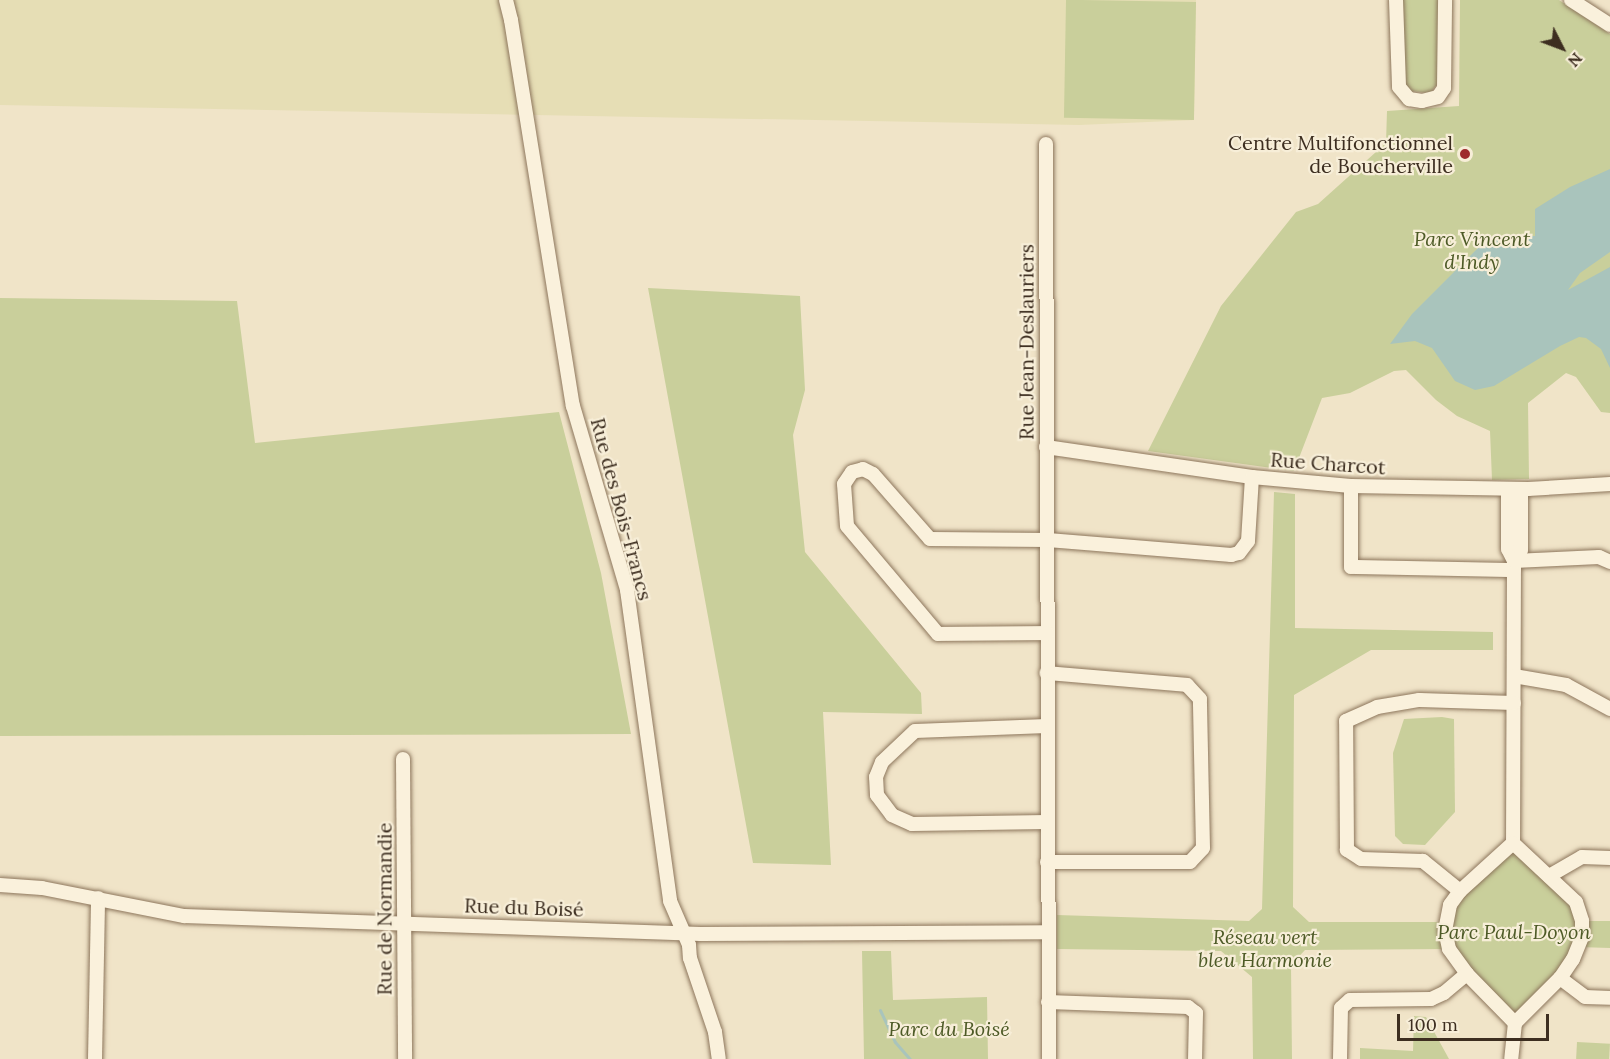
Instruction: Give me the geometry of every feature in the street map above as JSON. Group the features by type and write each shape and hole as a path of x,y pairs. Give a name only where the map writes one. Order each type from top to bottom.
{"street":[{"name":"Rue des Bois-Francs","path":"506,0 573,406 627,590 666,876 674,914 715,1032 720,1059"},
{"path":"1396,0 1399,87 1408,99 1422,101 1438,97 1444,88 1445,0"},
{"path":"1571,0 1610,26"},
{"name":"Rue Jean-Deslauriers","path":"1046,144 1049,1059"},
{"name":"Rue Charcot","path":"1046,447 1251,477 1351,486 1514,489 1610,484"},
{"path":"1047,633 938,634 847,526 844,484 852,472 863,469 873,474 930,539 1048,540 1231,555 1239,553 1248,541 1251,477"},
{"path":"1351,486 1351,567 1514,566 1599,557 1610,562"},
{"path":"1514,489 1508,549 1514,566 1513,843 1460,891 1450,905 1446,936 1449,949 1467,974 1515,1023"},
{"path":"1047,673 1186,685 1200,699 1203,848 1190,862 1047,862"},
{"path":"1514,676 1566,685 1610,709"},
{"path":"1460,891 1423,861 1361,859 1347,850 1346,721 1377,707 1419,700 1514,703"},
{"path":"1047,726 915,731 882,762 876,777 877,795 892,814 912,824 1047,822"},
{"name":"Rue de Normandie","path":"403,759 402,923 405,1059"},
{"path":"1511,1059 1515,1023 1560,978 1578,947 1582,921 1576,902 1513,843"},
{"path":"1549,876 1582,857 1610,858"},
{"name":"Rue du Boisé","path":"0,885 42,888 184,916 682,933 1049,932"},
{"path":"95,1059 98,898"},
{"path":"1340,1059 1341,1008 1350,1000 1431,999 1444,993 1467,974"},
{"path":"1560,978 1586,997 1610,998"},
{"path":"1048,1002 1188,1006 1196,1013 1195,1059"}],"shaded area":[{"path":"0,0 1196,0 1194,120 1079,125 0,105"}],"green space":[{"path":"1066,0 1196,2 1194,120 1064,118"},
{"path":"1403,0 1440,0 1442,78 1430,93 1411,91 1403,82"},
{"name":"Parc Vincent d'Indy","path":"1460,0 1559,0 1610,34 1610,413 1601,412 1576,377 1566,373 1528,403 1529,479 1492,480 1490,431 1457,416 1436,400 1406,370 1394,371 1350,393 1322,398 1294,471 1148,451 1221,306 1296,212 1318,204 1386,143 1387,111 1459,106"},
{"path":"648,288 800,296 805,390 793,435 805,552 921,693 922,714 823,712 831,865 753,863"},
{"path":"0,298 237,301 255,443 559,412 601,573 631,734 0,736"},
{"name":"Réseau vert bleu Harmonie","path":"1274,492 1295,494 1295,628 1493,632 1493,650 1371,650 1294,695 1293,907 1309,922 1446,922 1450,905 1513,843 1549,876 1582,921 1610,921 1610,948 1578,947 1515,1023 1449,949 1305,950 1291,965 1292,1059 1253,1059 1252,977 1221,951 1057,949 1057,915 1249,921 1262,909"},
{"path":"1442,717 1454,719 1455,812 1425,845 1403,844 1395,836 1393,753 1404,719"},
{"name":"Parc du Boisé","path":"862,951 891,951 893,1000 987,997 988,1059 864,1059"},
{"path":"1414,1016 1426,1017 1449,1059 1360,1059 1360,1048 1413,1051"},
{"path":"1577,1042 1610,1044 1609,1059 1576,1059"}],"water":[{"path":"1610,169 1610,252 1580,273 1568,290 1610,267 1610,368 1601,349 1586,338 1579,337 1494,386 1475,390 1455,381 1432,348 1415,341 1390,344 1412,314 1489,237 1535,236 1535,209 1570,187"}],"waterway":[{"path":"880,1010 895,1042 910,1059"}],"place":[{"name":"Centre Multifonctionnel de Boucherville","path":"1465,154"}],"park label":[{"name":"Parc Paul-Doyon","path":"1514,931"}]}
